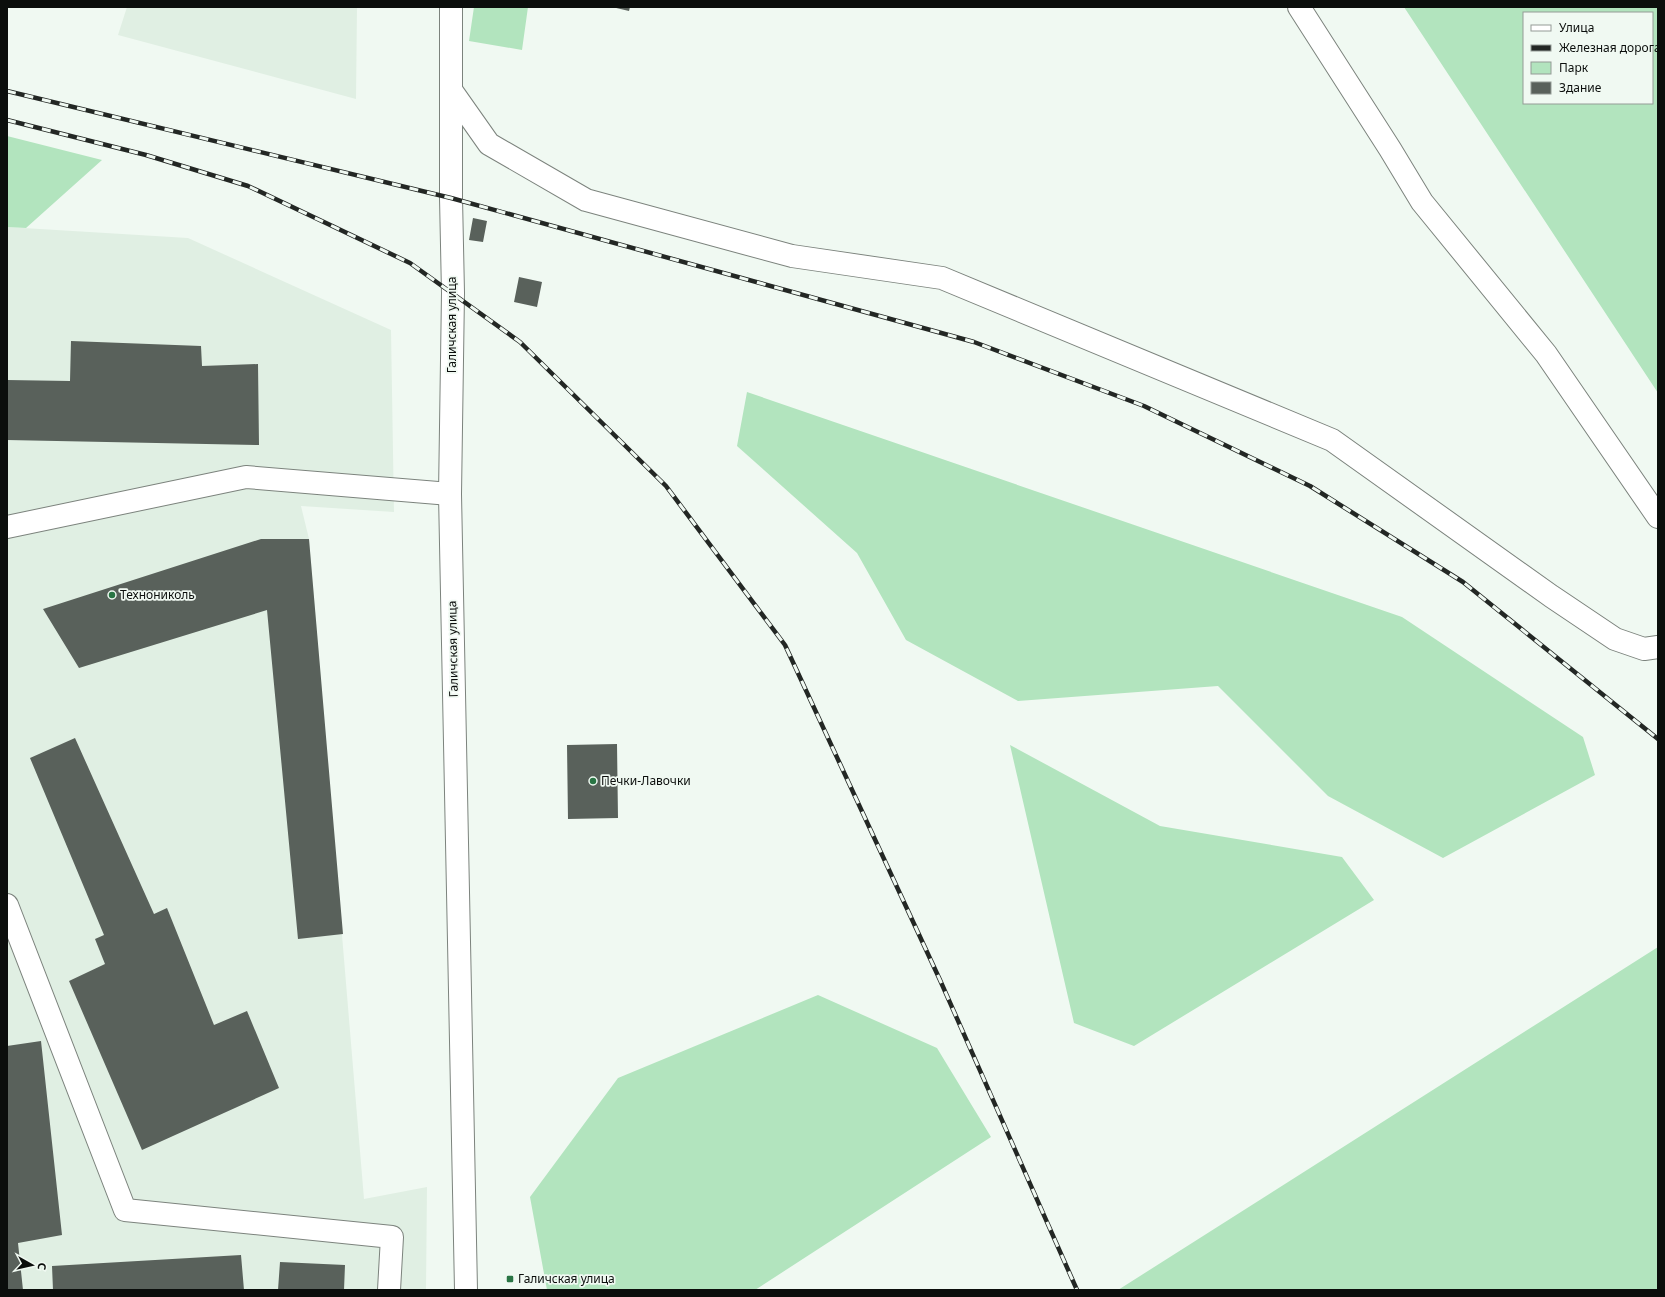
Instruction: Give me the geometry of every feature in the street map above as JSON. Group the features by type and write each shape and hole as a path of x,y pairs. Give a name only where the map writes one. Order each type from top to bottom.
{"street":[{"name":"Галичская улица","path":"451,7 450,90 453,293 450,494 466,1290"},
{"path":"1299,7 1390,149 1422,202 1546,354 1658,517"},
{"path":"450,90 489,144 586,200 792,256 942,278 1332,440 1551,596 1616,639 1644,648 1658,647"},
{"path":"7,527 246,477 450,494"},
{"path":"7,905 125,1210 392,1237 389,1290"}],"shaded area":[{"path":"127,7 357,7 356,99 118,35"},
{"path":"7,227 188,238 391,330 394,512 301,506 309,539 364,1199 427,1187 426,1290 7,1290"}],"green space":[{"path":"474,7 528,7 522,50 469,41"},
{"path":"1404,7 1658,7 1658,393"},
{"path":"7,136 102,160 26,228 7,227"},
{"path":"747,392 1402,617 1583,737 1595,775 1443,858 1328,796 1218,686 1018,701 906,640 857,553 737,446"},
{"path":"1010,745 1160,826 1342,857 1374,900 1134,1046 1074,1023"},
{"path":"1658,947 1658,1290 1118,1290"},
{"path":"818,995 937,1048 991,1137 755,1290 547,1290 530,1197 618,1078"}],"building":[{"path":"612,7 630,7 629,11"},
{"path":"473,218 487,221 483,242 469,240"},
{"path":"519,277 542,282 537,307 514,302"},
{"path":"71,341 201,346 202,366 258,364 259,445 7,440 7,380 70,381"},
{"path":"261,539 309,539 343,934 298,939 267,610 79,668 43,609"},
{"path":"75,738 154,914 167,908 214,1025 247,1011 279,1088 142,1150 69,981 105,964 95,939 104,935 30,758"},
{"name":"Печки-Лавочки","path":"617,744 618,818 568,819 567,745"},
{"path":"41,1041 62,1235 18,1243 23,1290 7,1290 7,1046"},
{"path":"241,1255 244,1290 53,1290 52,1266"},
{"path":"280,1262 345,1265 344,1290 278,1290"}],"railway":[{"path":"7,91 451,198 974,342 1144,406 1310,486 1463,582 1658,739"},
{"path":"7,120 146,155 248,186 410,263 520,342 666,486 785,645 940,980 1077,1290"}],"place":[{"name":"Технониколь","path":"112,595"},
{"name":"Печки-Лавочки","path":"593,781"},
{"name":"Галичская улица","path":"510,1279"}]}
